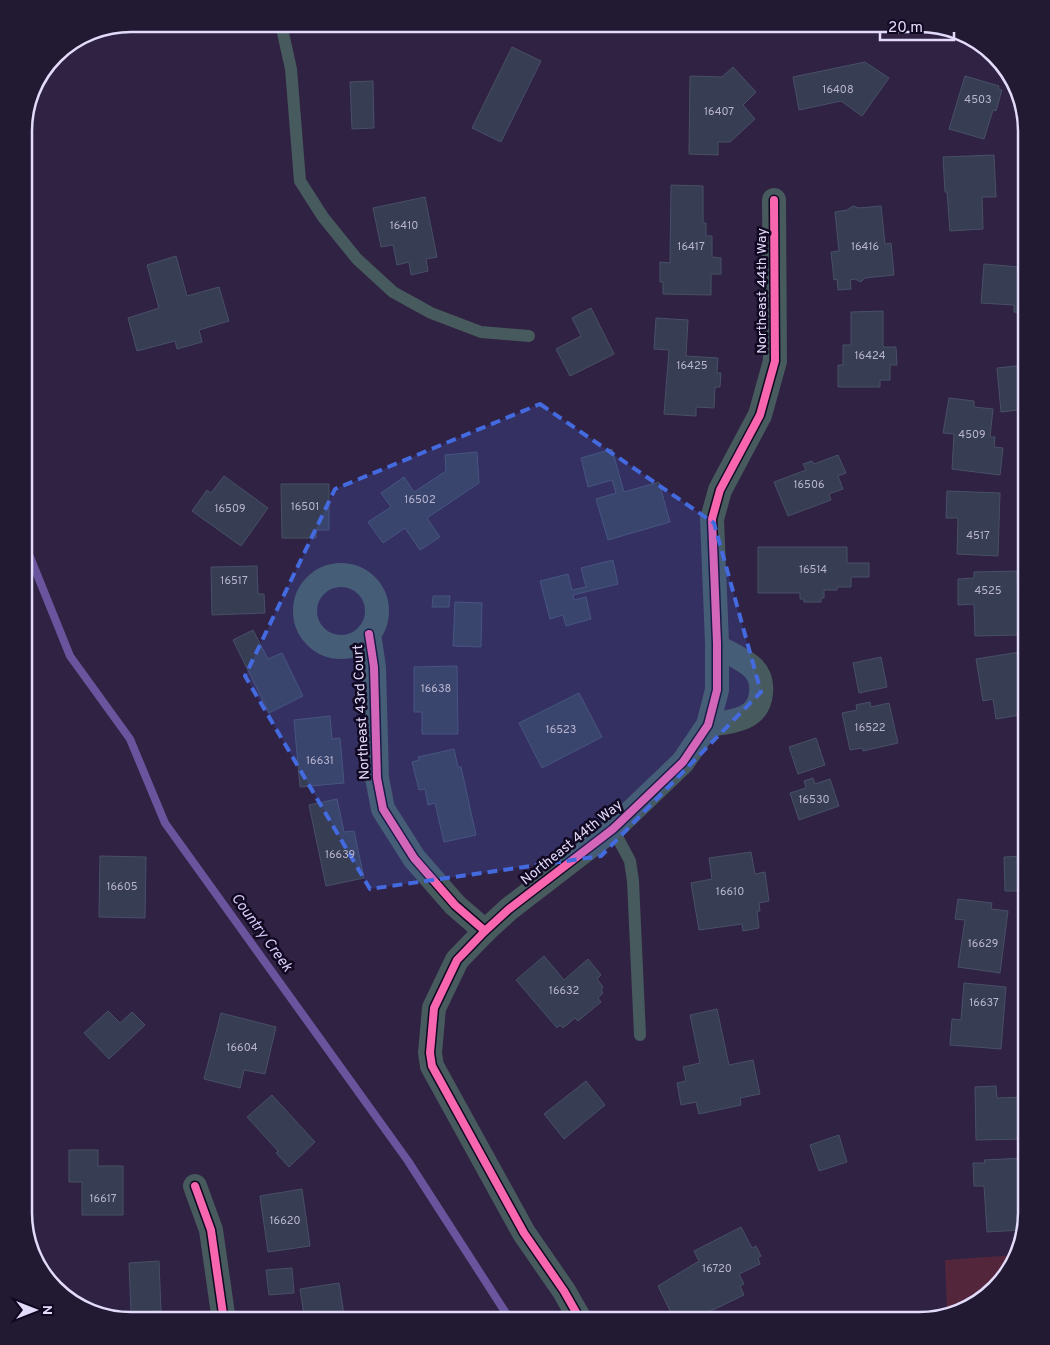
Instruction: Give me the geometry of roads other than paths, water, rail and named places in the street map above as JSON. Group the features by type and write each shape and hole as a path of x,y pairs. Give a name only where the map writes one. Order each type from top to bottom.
{"street":[{"name":"Northeast 44th Way","path":"577,1312 524,1233 432,1066 430,1053 434,1008 458,960 485,931 509,909 613,829 683,762 708,725 717,690 712,519 720,490 760,414 775,362 774,200"},
{"name":"Northeast 43rd Court","path":"369,634 374,667 376,778 383,809 414,858 455,905 485,931"},
{"path":"708,725 744,719 758,705 761,696 760,678 755,670 717,646"},
{"path":"195,1186 211,1230 223,1312"}],"lane":[{"path":"283,33 291,69 300,181 323,217 357,259 393,292 431,313 481,332 529,336"},
{"path":"613,829 630,861 633,881 640,1035"}],"waterway":[{"name":"Country Creek","path":"33,563 70,656 130,739 165,823 408,1161 505,1312"}]}
